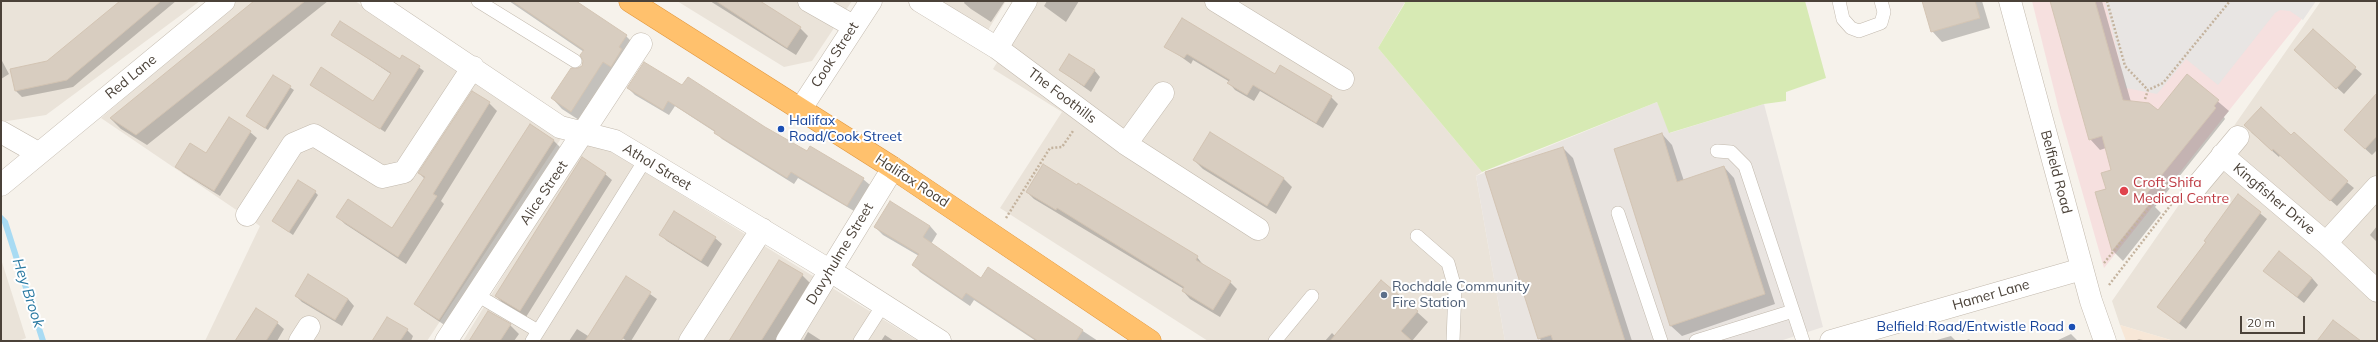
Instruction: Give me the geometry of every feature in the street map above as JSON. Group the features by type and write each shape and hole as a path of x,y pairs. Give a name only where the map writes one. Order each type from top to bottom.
{"highway":[{"name":"Halifax Road","path":"630,1 893,168 1150,341"}],"street":[{"name":"Red Lane","path":"3,183 224,1"},
{"name":"Athol Street","path":"372,1 473,67 560,127 585,132 615,142 829,270 936,340"},
{"path":"809,1 853,26"},
{"name":"Cook Street","path":"800,110 853,26 871,1"},
{"name":"The Foothills","path":"920,1 998,48 1126,144 1258,229"},
{"path":"998,48 1026,1"},
{"path":"1216,1 1248,9 1343,79"},
{"name":"Belfield Road","path":"2010,1 2082,269 2105,341"},
{"name":"Alice Street","path":"446,341 585,132 641,44"},
{"path":"247,215 293,144 314,135 382,177 404,172 473,67"},
{"path":"1126,144 1163,93"},
{"path":"1,132 38,153"},
{"name":"Kingfisher Drive","path":"2192,192 2238,137"},
{"name":"Kingfisher Drive","path":"2222,155 2326,243 2377,292"},
{"name":"Davyhulme Street","path":"788,341 829,270 893,168"},
{"name":"Kingfisher Drive","path":"2326,243 2377,188"},
{"path":"690,341 762,229"},
{"name":"Hamer Lane","path":"1831,341 2082,269"}],"lane":[{"path":"478,1 575,61"},
{"path":"1839,1 1843,19 1851,28 1859,30 1881,23 1884,12 1881,1"},
{"path":"1717,151 1731,152 1745,166 1803,341"},
{"path":"477,295 535,336 645,160"},
{"path":"1618,213 1661,341"},
{"path":"1417,236 1448,263 1455,288 1453,341"},
{"path":"1276,341 1312,296"},
{"path":"860,341 883,304"},
{"path":"1696,341 1793,311"}],"path":[{"path":"2107,1 2125,66 2148,90"},
{"path":"2145,99 2148,90 2163,83 2230,1"},
{"path":"995,236 1050,148 1062,147 1084,113"},
{"path":"2082,269 2106,263 2177,173"},
{"path":"2091,301 2108,287 2178,195 2192,192"}],"shaded area":[{"path":"1,1 200,1 46,115 1,122"},
{"path":"237,1 355,1 562,137 427,341 205,341 260,226 101,118"},
{"path":"677,1 852,1 812,61 784,67"},
{"path":"941,1 1006,1 988,30"},
{"path":"1035,1 1405,2 1378,48 1482,172 1476,176 1505,341 1208,341 1000,208 1062,112 993,69"},
{"name":"Croft Shifa Medical Centre","path":"2032,1 2316,1 2104,268 2060,114"},
{"path":"2105,1 2316,1 2303,20 2290,11 2280,10 2275,13 2218,85 2186,59 2157,94 2126,88"},
{"path":"2321,1 2377,1 2377,341 2174,341 2120,325 2112,301"},
{"path":"1657,102 1670,133 1764,104 1823,327 1780,341 1505,341 1476,176"},
{"path":"588,137 918,341 463,341"},
{"path":"1,259 26,338 18,341 1,341"},
{"path":"2120,325 2174,341 2126,341"}],"green space":[{"path":"1403,1 1805,1 1826,78 1786,92 1786,101 1764,104 1669,133 1657,102 1482,172 1378,48 1405,3"}],"building":[{"path":"120,1 161,1 67,80 15,91 10,69 47,61"},
{"path":"254,1 305,1 136,135 110,118"},
{"path":"512,1 576,1 627,35 619,47 622,49 611,67 603,62 571,112 551,98 571,68 578,68 582,66 583,61 580,55 584,50"},
{"path":"716,1 760,1 801,27 787,48"},
{"path":"1922,1 1975,1 1980,18 1931,32"},
{"path":"2050,1 2095,1 2123,100 2149,103 2158,110 2187,74 2219,100 2214,106 2216,108 2144,197 2151,202 2112,251 2095,192 2106,189 2101,173 2111,170 2102,136 2089,140"},
{"path":"1182,18 1275,74 1280,65 1332,96 1316,123 1253,85 1247,95 1227,83 1230,80 1187,54 1184,58 1164,47"},
{"path":"340,21 400,59 402,55 420,66 380,129 310,85 321,67 373,101 391,73 331,35"},
{"path":"2313,29 2356,67 2336,89 2294,50"},
{"path":"1069,54 1095,70 1084,86 1059,70"},
{"path":"644,62 682,85 688,77 765,127 807,151 810,146 864,178 847,206 791,172 787,178 714,133 715,131 668,101 663,110 627,88"},
{"path":"273,75 291,86 265,128 246,116"},
{"path":"472,91 490,102 433,194 437,196 398,257 336,217 348,199 392,228 425,177 418,173"},
{"path":"2377,93 2377,136 2365,149 2344,130"},
{"path":"2261,107 2291,135 2294,132 2348,181 2330,201 2273,149 2272,151 2244,125"},
{"path":"229,117 251,131 214,191 175,167 190,143 206,153"},
{"path":"530,124 554,140 439,320 414,304"},
{"path":"1210,132 1284,178 1267,206 1193,160"},
{"path":"1662,133 1677,182 1724,166 1765,294 1670,326 1614,149"},
{"path":"1563,147 1625,341 1553,341 1551,335 1538,339 1485,172"},
{"path":"582,157 606,173 520,311 495,296"},
{"path":"1043,164 1077,185 1078,183 1198,256 1196,260 1231,281 1213,310 1182,291 1184,287 1057,208 1056,210 1026,192"},
{"path":"298,180 316,191 289,232 272,221"},
{"path":"2238,194 2261,212 2179,323 2157,307 2206,242 2204,241"},
{"path":"890,201 930,226 923,237 981,278 988,267 1083,330 1076,341 1038,341 966,293 962,299 912,265 919,254 874,227"},
{"path":"674,211 716,237 701,261 659,235"},
{"path":"2279,251 2312,278 2297,297 2263,271"},
{"path":"779,260 803,274 761,341 729,341"},
{"path":"308,274 348,299 335,320 295,296"},
{"path":"626,276 651,292 621,341 585,341"},
{"name":"Rochdale Community Fire Station","path":"1381,280 1418,311 1401,331 1412,341 1330,341"},
{"path":"256,308 278,322 266,341 235,341"},
{"path":"488,311 511,324 500,341 469,341"},
{"path":"387,317 408,329 400,341 372,341"},
{"path":"2333,320 2361,341 2317,341"}],"waterway":[{"name":"Hey Brook","path":"1,218 5,222 43,341"}],"place":[{"name":"Halifax Road/Cook Street","path":"781,129"},
{"name":"Croft Shifa Medical Centre","path":"2124,191"},
{"name":"Rochdale Community Fire Station","path":"1384,295"},
{"name":"Belfield Road/Entwistle Road","path":"2072,327"}]}
